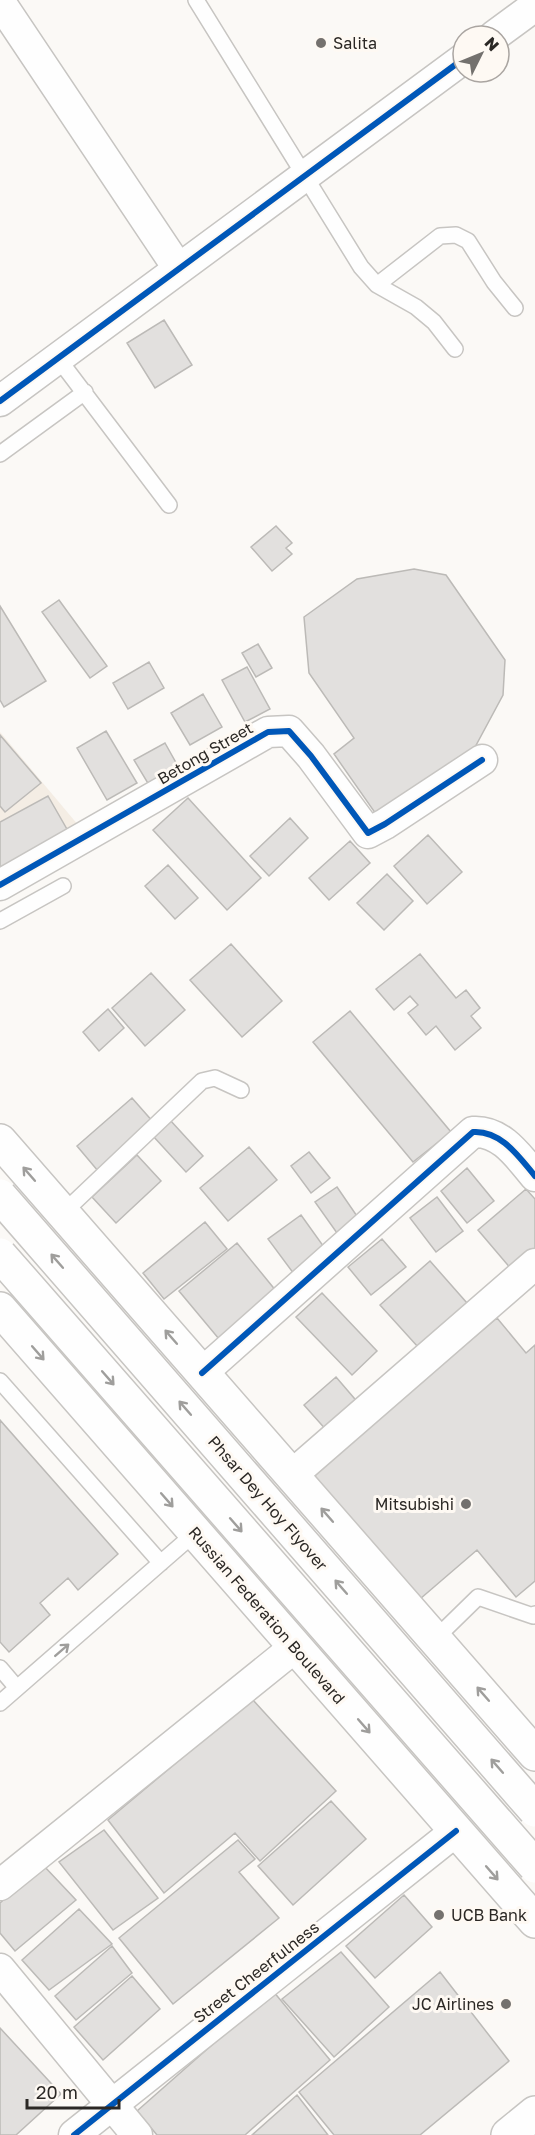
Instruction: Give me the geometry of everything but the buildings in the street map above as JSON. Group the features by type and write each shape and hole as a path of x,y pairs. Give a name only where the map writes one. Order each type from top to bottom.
{"main road":[{"path":"0,1142 535,1754"},
{"name":"Phsar Dey Hoy Flyover","path":"0,1196 535,1810"},
{"path":"0,1255 535,1866"},
{"name":"Russian Federation Boulevard","path":"0,1309 535,1921"},
{"path":"295,1647 328,1657 363,1643 380,1613 376,1572"},
{"path":"508,2135 535,2113"}],"street":[{"path":"0,2 178,268"},
{"path":"510,24 535,6"},
{"path":"3,392 57,357 451,68"},
{"name":"Betong Street","path":"0,885 268,732 290,731 368,833 386,824 482,760"},
{"path":"202,1373 473,1132 484,1131 494,1135 515,1153 535,1176"},
{"path":"292,1475 535,1264"},
{"path":"0,1885 295,1647"},
{"name":"Street Cheerfulness","path":"74,2135 456,1831"},
{"path":"0,1969 136,2135"}],"lane":[{"path":"196,0 361,267 376,285 416,307 434,322 455,349"},
{"path":"376,285 440,236 456,235 468,241 494,282 515,308"},
{"path":"57,357 169,505"},
{"path":"0,454 85,392"},
{"path":"0,921 63,886"},
{"path":"63,1213 202,1081 215,1078 241,1090"},
{"path":"0,1381 161,1563"},
{"path":"0,1703 195,1533"},
{"path":"435,1639 478,1597 533,1616 535,1614"},
{"path":"0,1668 17,1688"}],"shaded area":[{"path":"0,732 84,832 0,877"}],"cycle path":[{"path":"0,401 451,68"},
{"path":"0,885 268,732 289,731 311,756 368,833 482,760"},
{"path":"202,1373 473,1132 492,1135 501,1140 516,1153 535,1176"},
{"path":"74,2135 456,1831"}],"place":[{"name":"Salita","path":"321,43"},
{"name":"Mitsubishi","path":"466,1504"},
{"name":"UCB Bank","path":"439,1915"},
{"name":"JC Airlines","path":"506,2004"}]}
